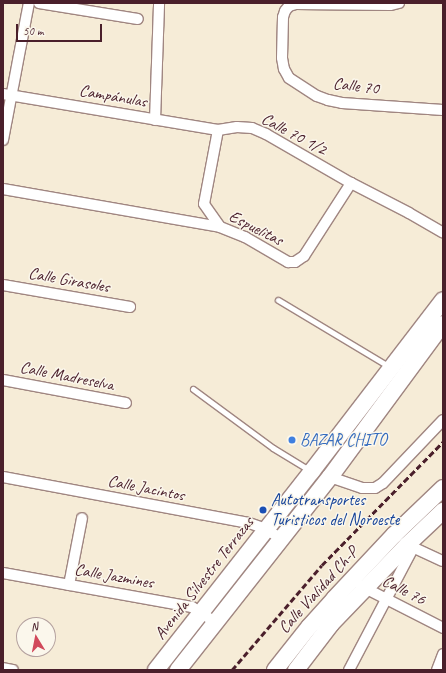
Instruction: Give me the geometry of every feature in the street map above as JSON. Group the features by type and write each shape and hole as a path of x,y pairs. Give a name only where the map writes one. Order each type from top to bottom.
{"main road":[{"name":"Avenida Silvestre Terrazas","path":"156,670 312,471 443,300"},
{"path":"178,670 280,538 330,477 443,324"},
{"name":"Calle Vialidad Ch-P","path":"275,670 309,626 351,580 394,535 443,488"},
{"name":"Calle Vialidad Ch-P","path":"296,670 331,624 410,546 443,511"}],"street":[{"path":"3,140 7,95 29,3"},
{"path":"39,3 138,19"},
{"path":"155,120 159,3"},
{"name":"Calle 70","path":"399,3 390,5 296,4 289,6 283,17 282,58 284,69 289,78 317,96 328,100 342,103 443,110"},
{"name":"Campánulas","path":"7,95 218,130"},
{"name":"Calle 70 1/2","path":"218,130 237,127 252,128 351,183"},
{"path":"218,130 204,204 220,227"},
{"path":"351,183 409,213 443,233"},
{"name":"Espuelitas","path":"3,189 220,227 245,237 281,259 288,262 294,262 304,256 351,183"},
{"name":"Calle Girasoles","path":"3,285 130,307"},
{"name":"Calle Madreselva","path":"3,380 126,403"},
{"path":"330,477 362,488 375,488 383,483 443,420"},
{"name":"Calle Jacintos","path":"3,477 249,523 266,529 280,538"},
{"path":"69,585 82,518"},
{"path":"394,535 410,546 443,561"},
{"path":"349,670 386,598 410,546"},
{"name":"Calle Jazmines","path":"3,572 181,604 202,612 215,622"},
{"name":"Calle 76","path":"351,580 443,628"},
{"path":"436,670 443,654"},
{"path":"3,668 13,670"}],"lane":[{"path":"278,300 391,367"},
{"path":"193,389 283,455 312,471"}],"railway":[{"path":"232,670 322,565 443,442"}],"place":[{"name":"BAZAR CHITO","path":"292,440"},
{"name":"Autotransportes Turisticos del Noroeste","path":"263,510"}]}
